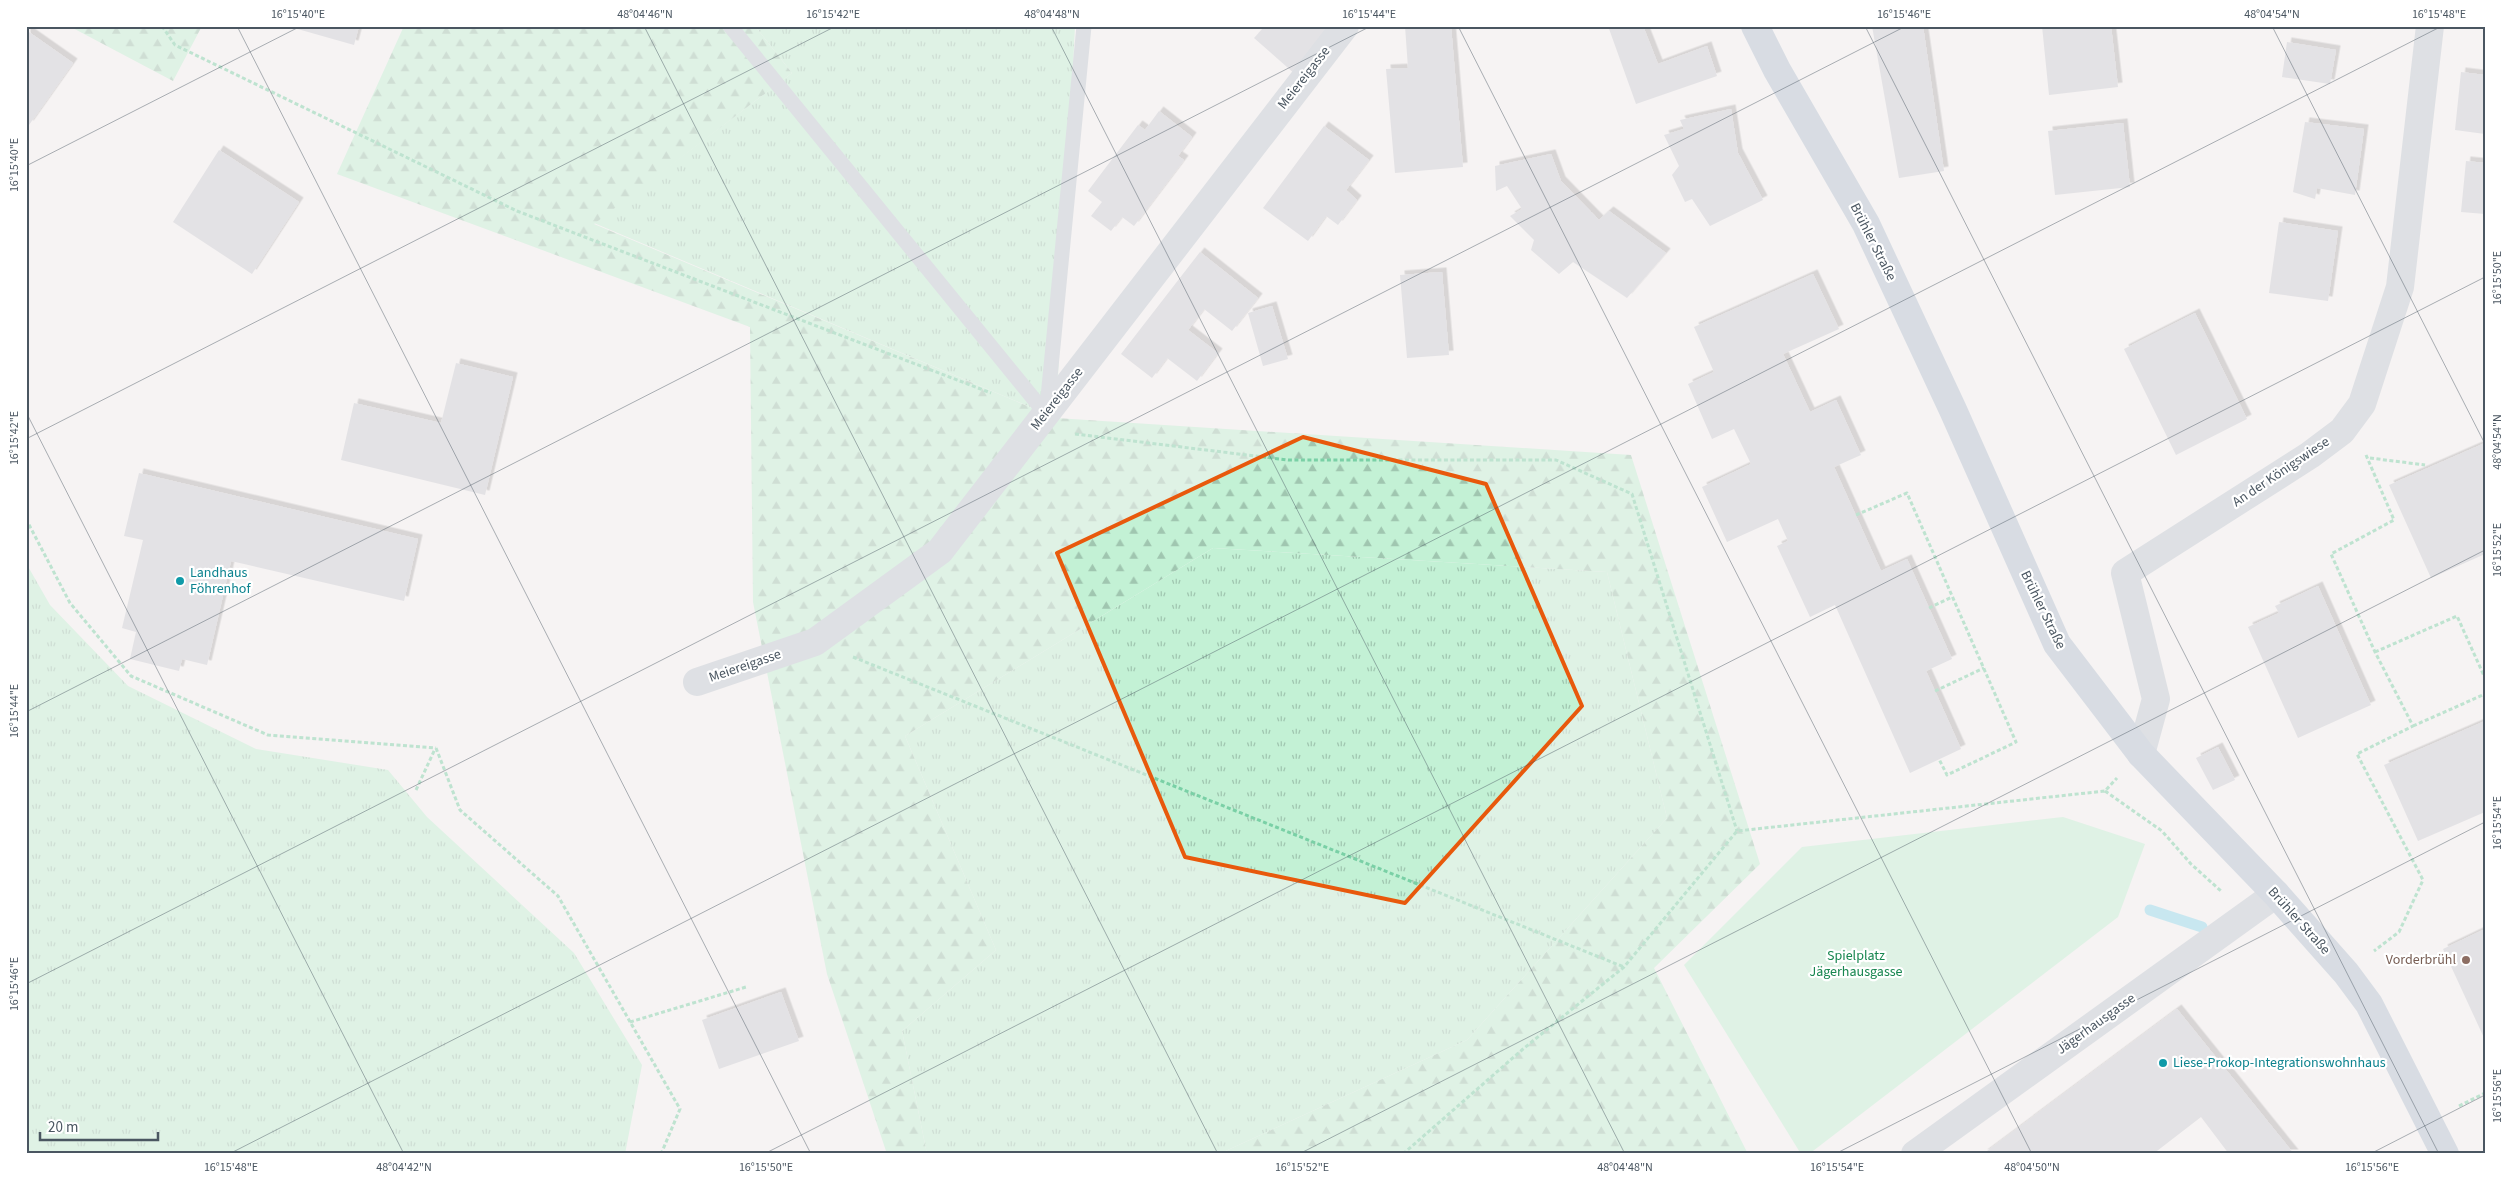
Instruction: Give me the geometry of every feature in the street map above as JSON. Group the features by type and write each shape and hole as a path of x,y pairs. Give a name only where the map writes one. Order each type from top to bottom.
{"main road":[{"name":"Brühler Straße","path":"1755,26 1777,70 1866,224 1953,410 2057,644 2141,754 2276,894 2346,973 2369,1004 2444,1154"}],"street":[{"name":"Meiereigasse","path":"697,682 815,642 940,551 1345,26"},
{"name":"An der Königswiese","path":"2141,754 2156,700 2125,573 2310,455 2342,431 2362,404 2400,287 2430,26"},
{"name":"Jägerhausgasse","path":"1915,1154 2276,894"}],"lane":[{"path":"730,26 1046,414"},
{"path":"1046,414 1084,26"}],"path":[{"path":"162,26 175,45 517,211 1046,414 1061,432 1288,460 1556,460 1632,494 1737,831"},
{"path":"2342,431 2369,458 2394,520 2331,554 2375,652 2413,726"},
{"path":"2369,458 2425,465"},
{"path":"1856,515 1907,493 2016,742 1947,775 1939,759"},
{"path":"26,519 70,603 131,676 268,735 436,748"},
{"path":"1929,608 1952,597"},
{"path":"2375,652 2457,616 2485,678"},
{"path":"815,642 1624,967"},
{"path":"1935,691 1984,668"},
{"path":"2346,973 2399,932 2423,880 2357,754 2413,726 2485,694"},
{"path":"416,790 436,748"},
{"path":"436,748 460,810 558,896 680,1109 661,1154"},
{"path":"1403,1154 1523,1049 1624,967 1737,831 2105,791 2162,831 2191,864 2247,915"},
{"path":"630,1022 746,987"}],"highlighted area":[{"path":"1303,437 1486,484 1582,706 1405,903 1185,857 1057,553"}],"green space":[{"path":"69,26 202,26 173,81"},
{"path":"404,26 755,26 792,73 594,224 1056,418 1631,455 1760,864 1654,968 1748,1154 1219,1154 1467,1040 1667,818 1607,572 1213,548 905,736 996,950 902,1031 927,1154 887,1154 827,974 753,602 750,327 337,174"},
{"path":"755,26 1075,26 1056,418 594,223 792,73"},
{"path":"1213,548 1607,572 1667,818 1467,1040 1219,1154 927,1154 902,1031 996,950 905,736"},
{"path":"26,563 50,605 128,686 256,749 388,770 427,817 574,953 642,1065 625,1154 26,1154"},
{"name":"Spielplatz Jägerhausgasse","path":"2063,817 2145,844 2118,917 1809,1154 1801,1154 1684,965 1802,847"}],"building":[{"path":"287,26 359,26 354,45"},
{"path":"1265,26 1334,26 1296,75 1254,38"},
{"path":"1405,26 1451,26 1463,167 1395,173 1386,69 1408,68"},
{"path":"1608,26 1643,26 1658,64 1707,46 1717,76 1636,104"},
{"path":"1872,26 1923,26 1944,171 1899,178"},
{"path":"2042,26 2111,26 2118,87 2049,95"},
{"path":"26,30 73,63 29,125 26,123"},
{"path":"2287,42 2336,50 2330,84 2282,77"},
{"path":"2461,72 2485,75 2485,134 2455,130"},
{"path":"1731,109 1738,153 1763,200 1710,226 1692,199 1685,202 1672,175 1679,166 1664,135 1684,129 1680,120"},
{"path":"1159,111 1192,137 1178,156 1184,160 1134,226 1122,217 1111,231 1091,216 1102,202 1088,191 1138,125 1145,130"},
{"path":"2305,122 2364,129 2355,195 2317,188 2315,199 2293,192"},
{"path":"2123,123 2130,187 2055,195 2048,131"},
{"path":"1324,126 1369,160 1346,190 1357,200 1338,225 1326,216 1308,241 1263,208"},
{"path":"219,150 299,202 252,274 173,222"},
{"path":"1551,154 1561,181 1599,220 1609,211 1666,253 1627,298 1573,262 1559,274 1531,250 1534,240 1510,216 1522,209 1507,186 1496,191 1495,166"},
{"path":"2466,161 2485,163 2485,214 2461,212"},
{"path":"2279,222 2338,231 2328,301 2269,293"},
{"path":"1200,252 1258,298 1232,331 1204,309 1188,330 1218,353 1197,381 1167,358 1152,378 1121,354"},
{"path":"1442,272 1449,355 1407,358 1400,275"},
{"path":"1813,274 1839,329 1783,354 1810,412 1836,400 1861,455 1834,467 1881,571 1907,559 1952,659 1926,671 1961,749 1910,773 1835,605 1810,617 1777,546 1788,541 1778,519 1727,542 1702,487 1751,464 1734,429 1712,439 1688,384 1714,372 1694,327"},
{"path":"1272,306 1288,359 1263,366 1248,313"},
{"path":"2195,313 2247,419 2176,455 2124,349"},
{"path":"456,363 513,377 485,495 341,460 354,403 441,423"},
{"path":"2485,443 2485,554 2431,578 2389,485"},
{"name":"Landhaus Föhrenhof","path":"139,473 418,539 404,601 231,561 207,665 182,659 179,671 130,659 136,632 122,628 143,540 124,536"},
{"path":"2318,586 2371,705 2298,738 2248,627 2279,613 2275,606"},
{"path":"2485,721 2485,812 2418,841 2384,765"},
{"path":"2218,747 2235,780 2213,790 2196,758"},
{"path":"2485,929 2485,1040 2443,949"},
{"path":"781,992 799,1041 719,1069 702,1020"},
{"name":"Liese-Prokop-Integrationswohnhaus","path":"2177,1009 2294,1154 2229,1154 2201,1117 2153,1154 1983,1154"}],"waterway":[{"path":"2150,910 2202,927"}],"place":[{"name":"Landhaus Föhrenhof","path":"180,581"},
{"name":"Vorderbrühl","path":"2466,960"},
{"name":"Liese-Prokop-Integrationswohnhaus","path":"2163,1063"}]}
